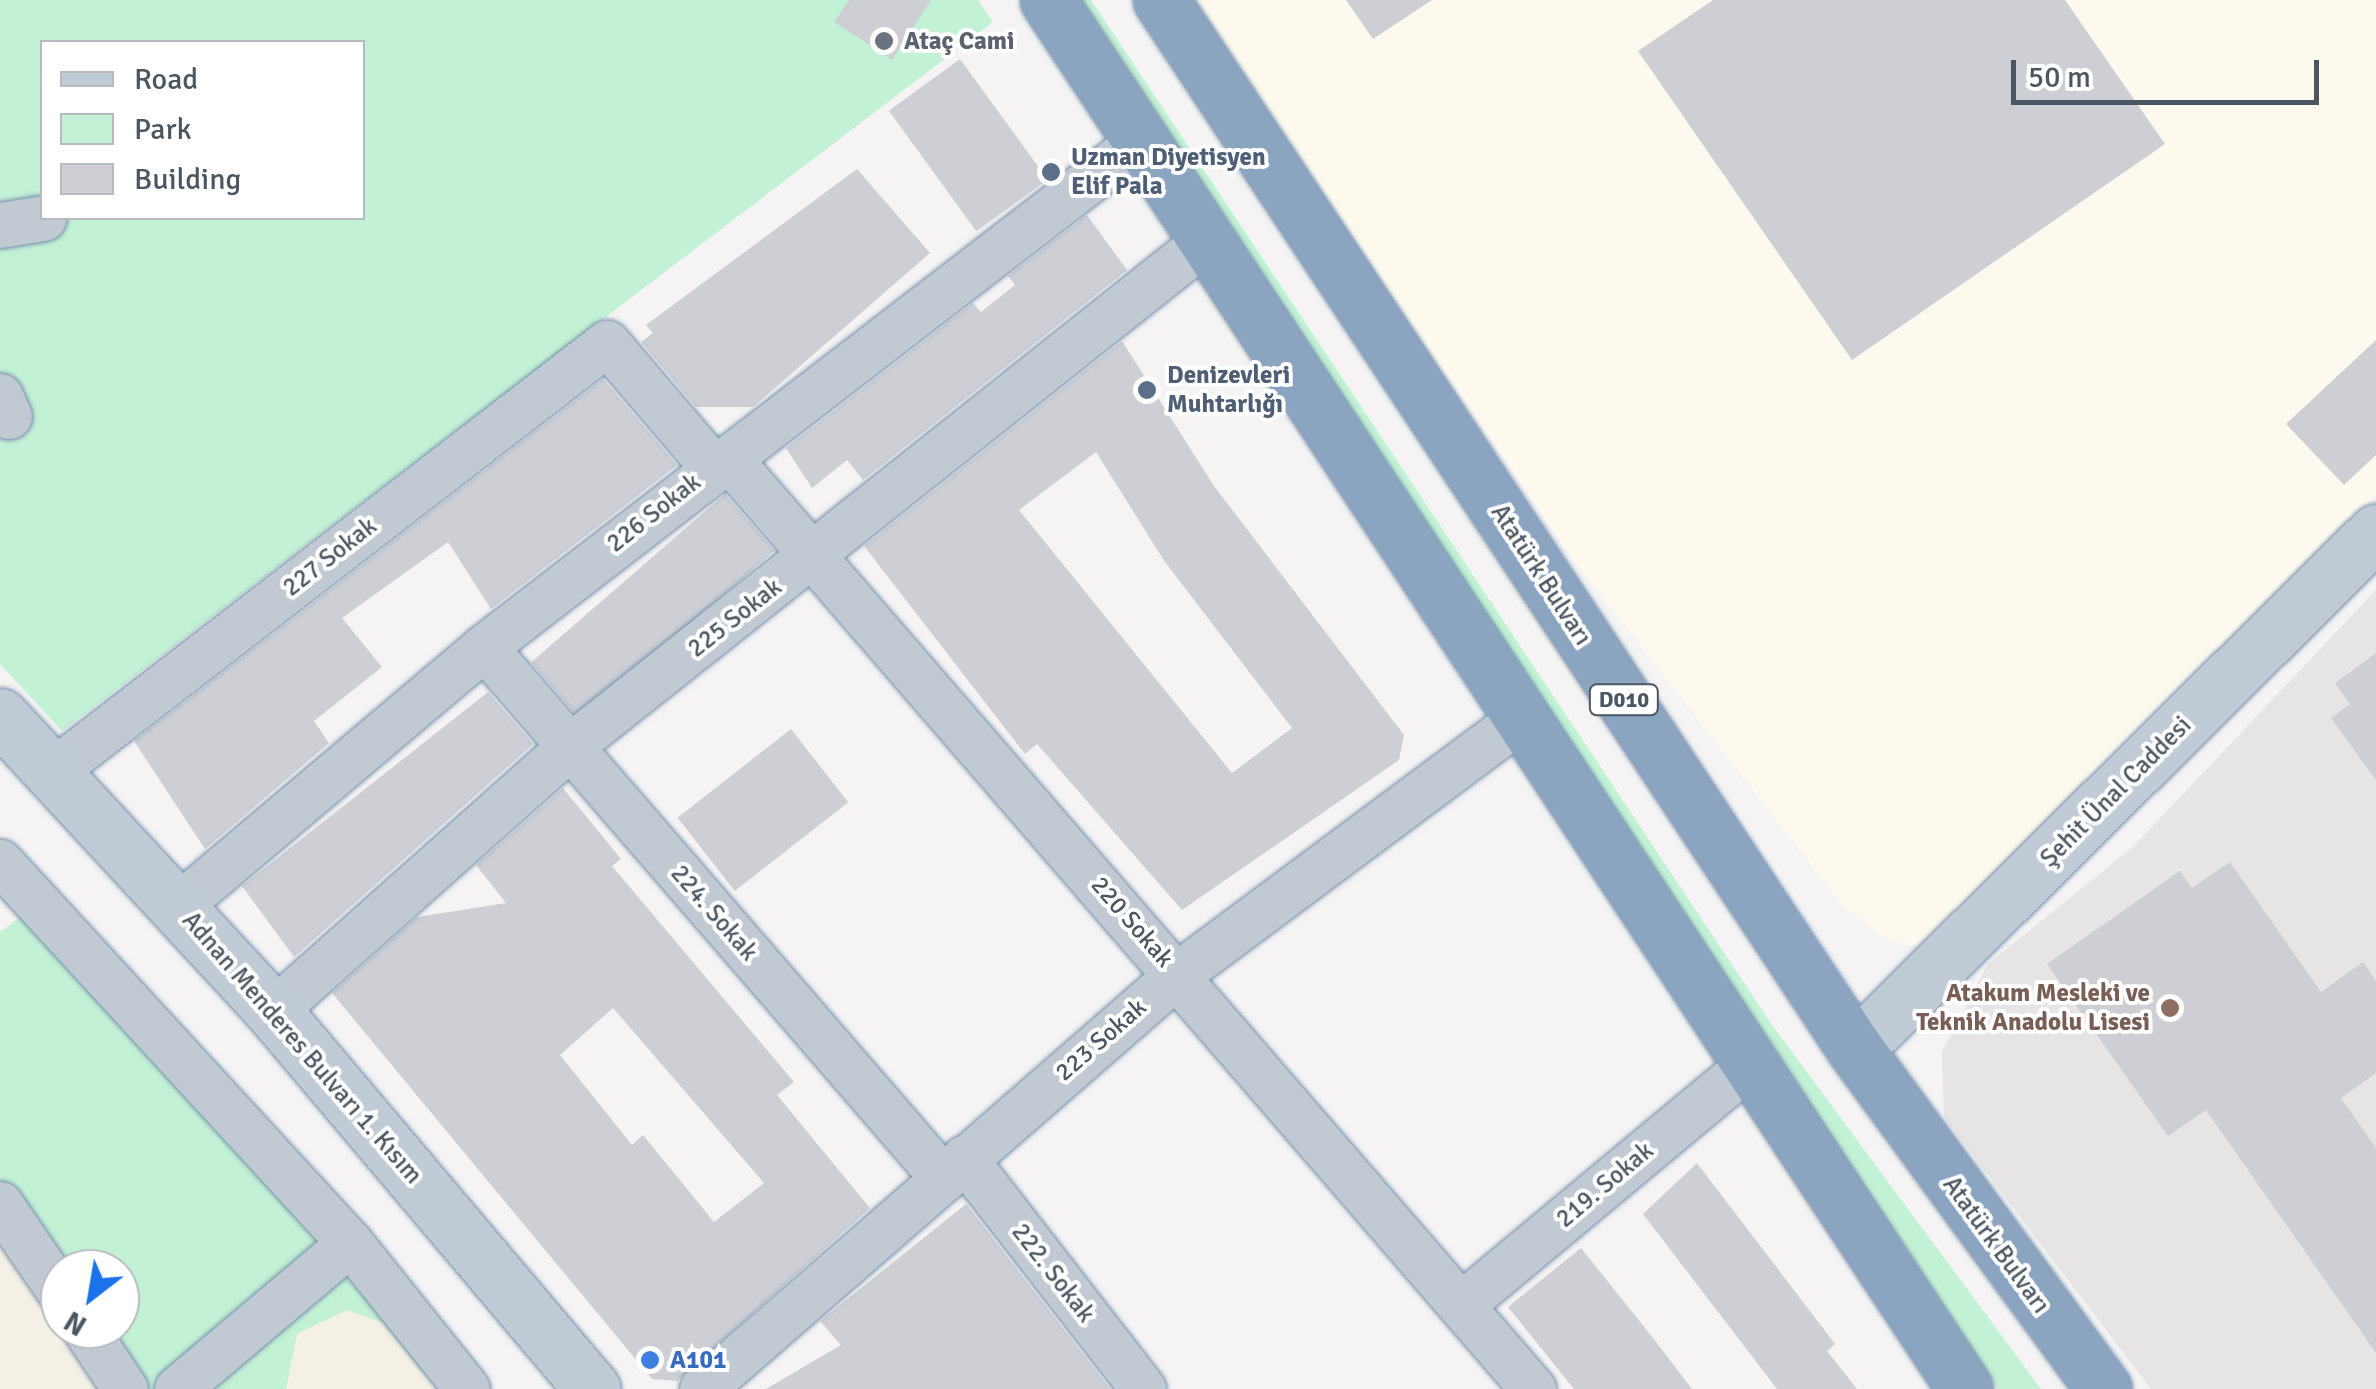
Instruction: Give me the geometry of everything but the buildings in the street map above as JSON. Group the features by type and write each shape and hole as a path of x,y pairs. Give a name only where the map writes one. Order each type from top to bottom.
{"highway":[{"path":"1048,0 1208,238 1748,1066 1965,1389"},
{"name":"Atatürk Bulvarı","path":"1160,0 1854,1049 2104,1389"}],"main road":[{"name":"Şehit Ünal Caddesi","path":"1854,1049 2376,532"},
{"name":"Adnan Menderes Bulvarı 1. Kısım","path":"0,716 179,904 592,1389"}],"street":[{"name":"226 Sokak","path":"179,904 484,647 1143,140"},
{"path":"0,225 40,218"},
{"name":"225 Sokak","path":"273,1012 569,746 814,556 1208,238"},
{"name":"220 Sokak","path":"607,342 814,556 1533,1389"},
{"name":"227 Sokak","path":"53,771 607,342"},
{"name":"224. Sokak","path":"484,647 569,746 954,1169"},
{"name":"223 Sokak","path":"702,1389 1178,974 1522,718"},
{"path":"6,881 350,1243 466,1389"},
{"name":"219. Sokak","path":"1462,1304 1748,1066"},
{"name":"222. Sokak","path":"954,1169 1143,1389"},
{"path":"0,1204 40,1263"},
{"path":"191,1385 350,1243"},
{"path":"98,1349 125,1389"}],"shaded area":[{"path":"1192,0 2376,0 2376,495 1939,933 1911,946 1884,938 1843,906 1566,550"},
{"name":"Atakum Mesleki ve Teknik Anadolu Lisesi","path":"2376,590 2376,1389 2151,1389 1944,1117 1942,1052 1988,964 2134,846"}],"green space":[{"path":"0,0 978,0 993,22 62,731 0,664"},
{"path":"1069,0 1091,0 1772,1025 2041,1389 1998,1389"},
{"path":"27,912 450,1389 138,1389 110,1349 140,1349 140,1249 44,1249 0,1192 0,932"}],"sand":[{"path":"0,1242 40,1300 40,1349 74,1349 101,1389 0,1389"},
{"path":"347,1310 383,1323 437,1389 286,1389 297,1334"}],"place":[{"name":"Ataç Cami","path":"884,41"},
{"name":"Uzman Diyetisyen Elif Pala","path":"1051,172"},
{"name":"Denizevleri Muhtarlığı","path":"1147,390"},
{"name":"Atakum Mesleki ve Teknik Anadolu Lisesi","path":"2170,1008"},
{"name":"A101","path":"650,1360"}]}
